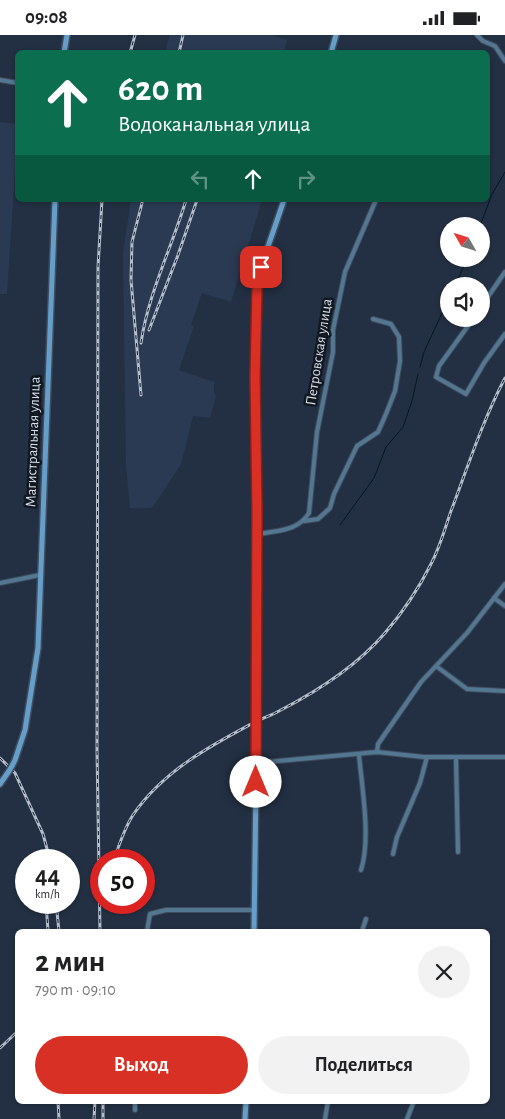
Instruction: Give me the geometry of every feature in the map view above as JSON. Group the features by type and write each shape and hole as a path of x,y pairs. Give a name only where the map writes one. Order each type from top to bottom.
{"main road":[{"path":"64,50 67,35"},
{"path":"332,50 336,35"},
{"name":"Магистральная улица","path":"0,784 16,760 25,730 38,648 55,202"},
{"path":"254,929 257,510 255,377 257,289 261,267 283,202"},
{"path":"245,1119 246,1104"}],"street":[{"path":"477,35 483,41 494,46 505,61"},
{"path":"0,80 15,82"},
{"name":"Петровская улица","path":"304,521 308,513 317,432 333,352 333,330 345,272 375,202"},
{"path":"490,294 505,272"},
{"path":"260,534 290,529 304,521 318,519 330,508 334,494 357,446 378,432 395,391 400,361 399,337 391,324 373,319"},
{"path":"467,327 439,366 436,377 466,394 484,363 505,334"},
{"path":"0,583 40,575"},
{"path":"377,752 378,744 421,682 472,627 505,585"},
{"path":"494,598 505,606"},
{"path":"436,665 467,689 505,691"},
{"path":"256,763 377,752 426,757 505,757"},
{"path":"359,755 364,822 364,848 361,870"},
{"path":"393,854 397,837 420,783 426,757"},
{"path":"456,758 458,852"},
{"path":"147,929 150,914 166,909 255,910"},
{"path":"363,929 366,919"},
{"path":"135,1104 135,1110"},
{"path":"325,1119 328,1104"},
{"path":"408,1119 413,1104"}],"shaded area":[{"path":"170,35 272,35 287,40 284,50 166,50"},
{"path":"0,122 15,124 15,170 7,294 0,294"},
{"path":"131,202 261,202 231,302 202,293 191,325 194,326 179,370 214,382 214,394 216,396 210,418 193,416 181,464 153,507 149,508 130,508 126,466 123,252"}],"waterway":[{"path":"490,199 505,172"},
{"path":"483,217 489,202"},
{"path":"459,277 463,267"},
{"path":"420,367 424,352 440,317"},
{"path":"340,525 374,478 386,447 403,427 412,401 418,374"}],"railway":[{"path":"131,50 135,35"},
{"path":"180,50 183,35"},
{"path":"100,929 97,750 98,267 102,202"},
{"path":"141,343 149,307 185,202"},
{"path":"149,330 196,202"},
{"path":"141,395 131,280 132,242 142,203"},
{"path":"118,849 124,831 133,815 158,785 188,761 221,740 294,703 336,677 362,657 392,625 416,591 434,558 476,443 505,378"},
{"path":"0,758 15,773 43,834 47,849"},
{"path":"47,914 48,929"},
{"path":"57,914 59,929"},
{"path":"0,1048 15,1034"},
{"path":"58,1104 59,1119"},
{"path":"94,1119 95,1104"},
{"path":"103,1104 103,1119"}],"route":[{"path":"256,782 257,510 255,377 257,289 261,267"}]}
